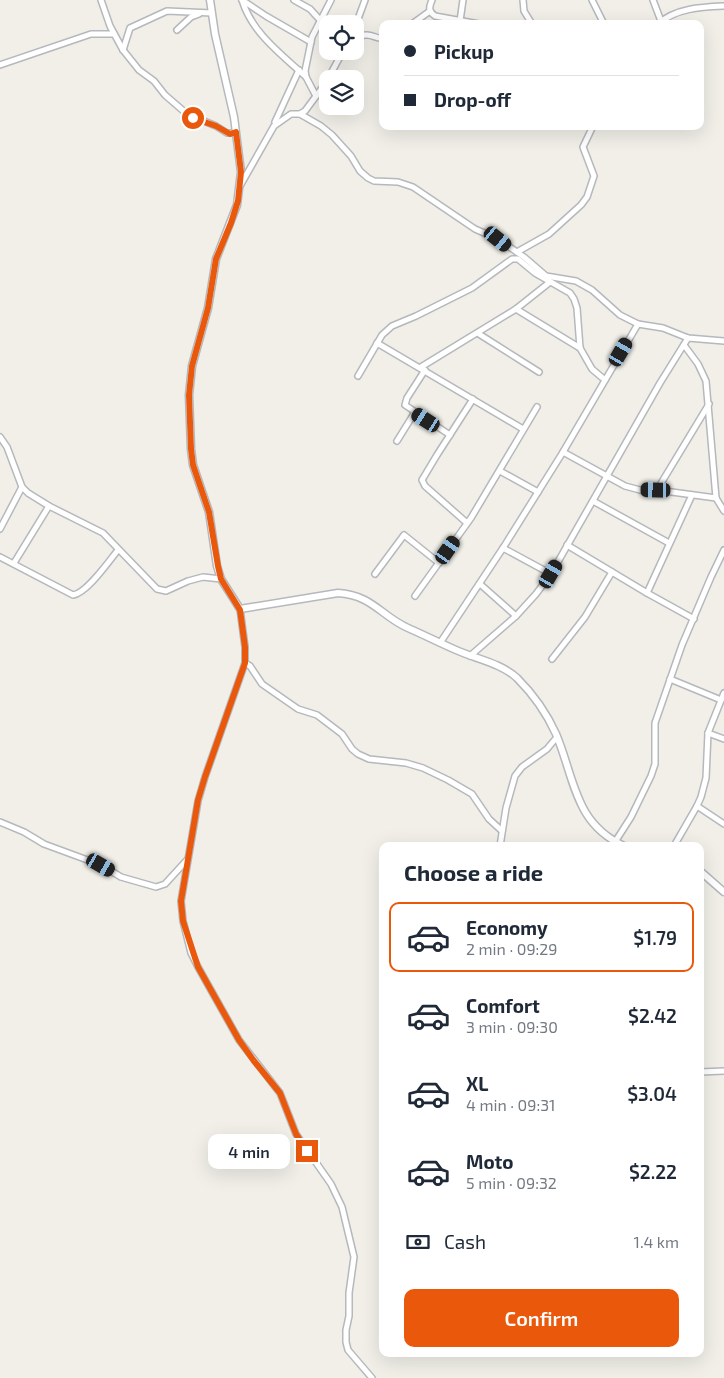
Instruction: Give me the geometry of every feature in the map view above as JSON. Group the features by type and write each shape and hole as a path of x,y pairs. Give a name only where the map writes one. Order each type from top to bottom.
{"street":[{"path":"100,0 114,34 123,50 139,70 154,81 165,95 187,114 216,126 227,133 236,132"},
{"path":"210,0 236,132 241,172 237,205 216,259 208,308 192,366 189,395 191,449 193,465 209,512 221,579 240,610 245,663 198,800 181,901 183,921 198,967 239,1040 280,1093 296,1134 331,1184 342,1207 354,1258 349,1293 346,1342 348,1350 372,1378"},
{"path":"242,0 311,42"},
{"path":"242,0 244,9 260,35 306,77 316,96"},
{"path":"294,0 314,12 319,18"},
{"path":"324,15 331,0"},
{"path":"359,15 365,0"},
{"path":"432,0 429,7 430,11 439,18 453,20"},
{"path":"460,20 463,0"},
{"path":"523,0 524,10 530,20"},
{"path":"592,0 602,20"},
{"path":"653,0 659,20"},
{"path":"664,20 700,6 724,6"},
{"path":"123,50 130,28 167,11 199,14 212,13"},
{"path":"418,20 430,11"},
{"path":"176,30 191,17 199,14"},
{"path":"306,77 305,71 311,42 319,25"},
{"path":"0,65 91,34 114,34"},
{"path":"364,36 379,39"},
{"path":"240,186 254,165 274,126 299,70"},
{"path":"274,126 291,114 305,112 319,92"},
{"path":"300,114 332,135 351,156 360,171 368,178 374,181 398,182 414,187 475,229 498,239 546,276 576,281 592,290 620,315 638,324 663,328 688,338 724,341"},
{"path":"517,252 549,234 581,205 587,197 594,176 583,147 591,130"},
{"path":"358,376 382,335 392,326 472,288 512,259 518,259 535,273 570,293 574,300 580,348 592,369 605,380"},
{"path":"450,435 405,405 423,369 516,310 550,282"},
{"path":"516,310 580,348"},
{"path":"440,643 480,584 563,452 638,324"},
{"path":"479,334 540,372"},
{"path":"470,656 516,616 551,574 688,338"},
{"path":"377,343 524,429"},
{"path":"684,345 698,364 706,381 716,498 724,511"},
{"path":"467,523 425,486 422,480 473,400"},
{"path":"656,490 709,404"},
{"path":"415,596 467,523 537,407"},
{"path":"398,441 414,412"},
{"path":"0,437 7,447 22,487 28,493 49,506 96,529 107,537 148,581 163,591 203,577 221,579"},
{"path":"563,452 625,486 640,490 656,490 716,498"},
{"path":"500,471 538,492"},
{"path":"0,530 22,487"},
{"path":"647,594 692,495"},
{"path":"593,501 670,543"},
{"path":"14,564 49,506"},
{"path":"375,574 404,535 439,563"},
{"path":"568,545 647,594 694,619"},
{"path":"503,548 551,574"},
{"path":"0,556 72,595 77,594 96,576 118,550"},
{"path":"240,610 322,595 352,594 360,596 404,626 470,656 505,669 517,678 543,710 557,737 577,798 584,811 603,833 616,842 651,776 655,764 655,723 682,645 724,550"},
{"path":"552,659 585,617 612,572"},
{"path":"480,584 516,616"},
{"path":"245,663 256,673 262,684 298,708 317,715 342,734 358,754 369,759 406,763 423,768 472,794 489,818 502,831"},
{"path":"670,679 721,700"},
{"path":"676,842 698,806 706,778 708,733 724,693"},
{"path":"708,733 724,739"},
{"path":"501,842 506,808 516,773 547,748 557,737"},
{"path":"698,806 724,824"},
{"path":"0,822 24,832 44,844 94,862 121,877 156,887 165,884 188,860"},
{"path":"704,874 724,892"},
{"path":"704,1072 724,1071"}],"route":[{"path":"193,118 216,126 230,134 236,132 241,172 237,205 216,259 208,308 200,331 192,366 189,395 193,465 209,512 221,579 240,610 244,632 245,663 198,800 181,901 183,921 198,967 239,1040 280,1093 296,1134 307,1151"}]}
